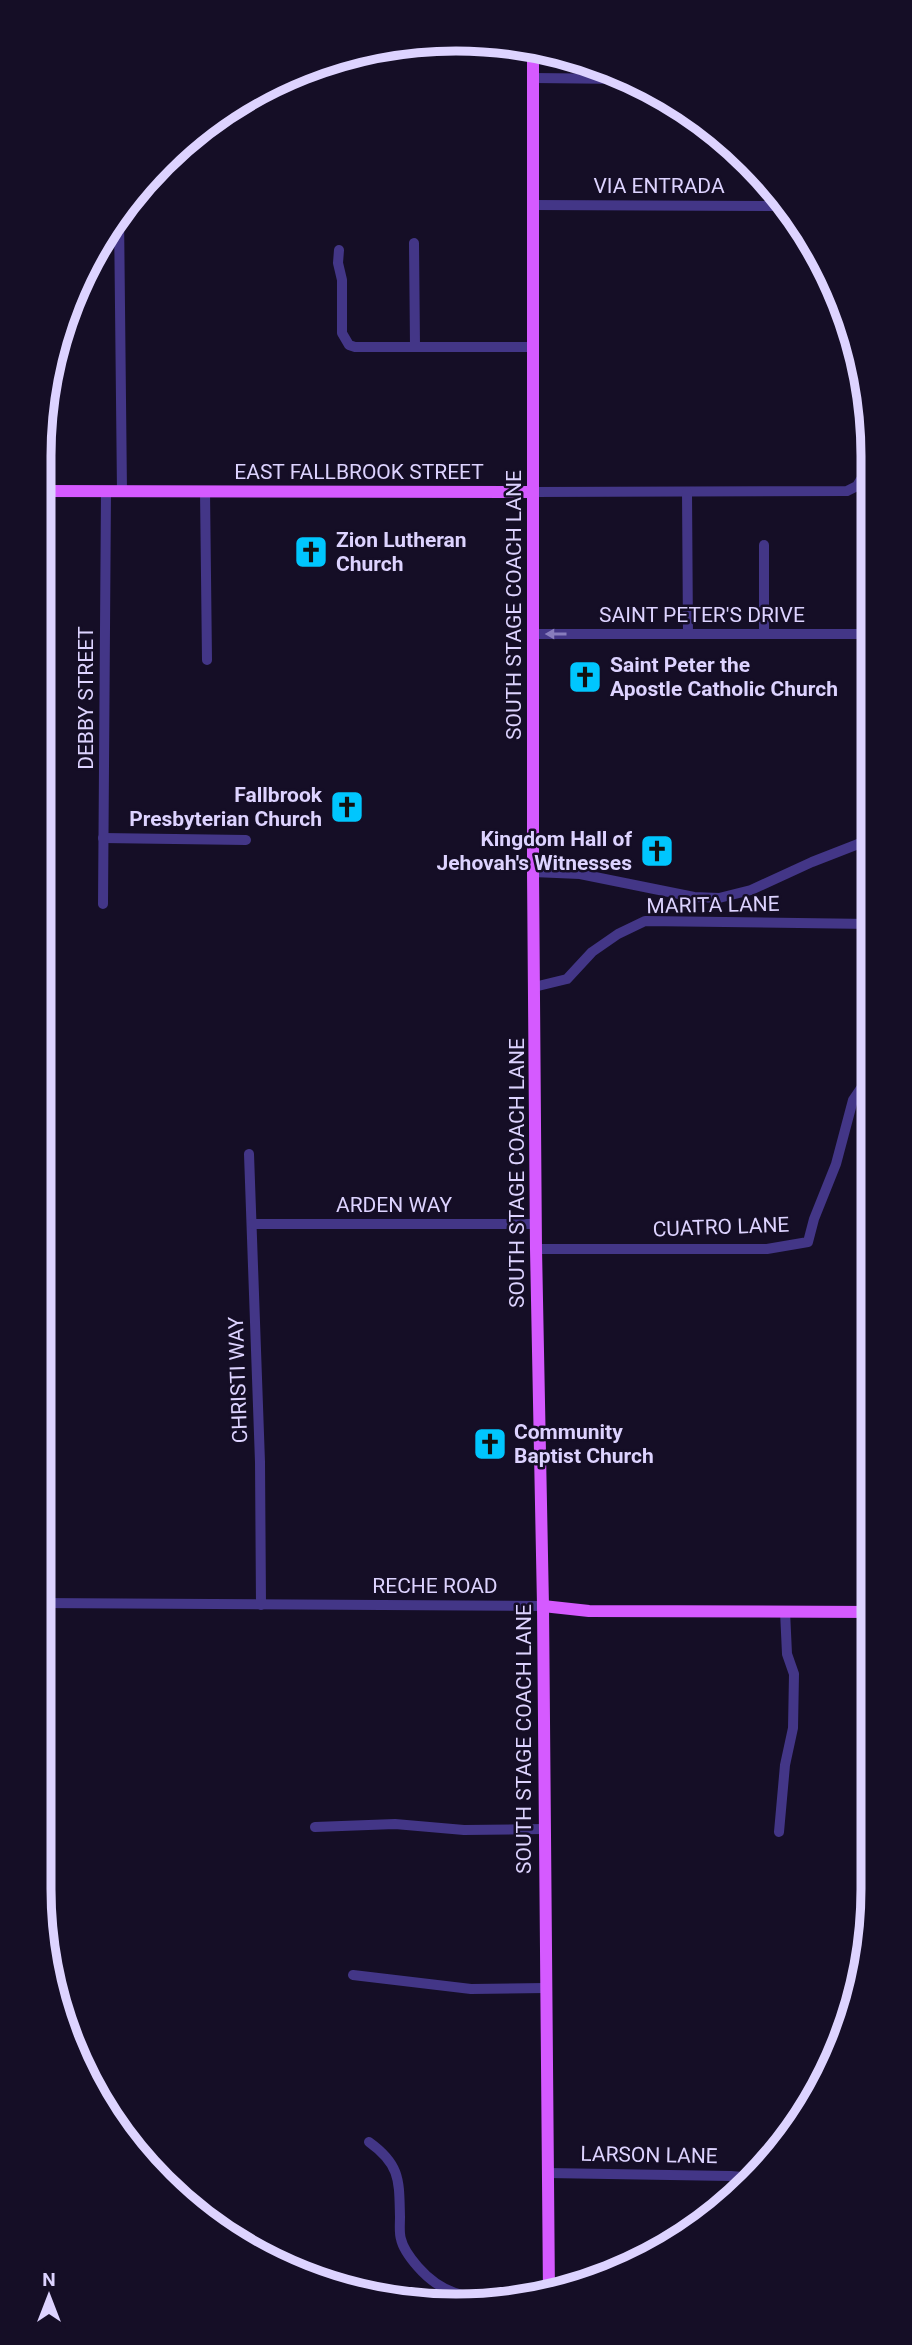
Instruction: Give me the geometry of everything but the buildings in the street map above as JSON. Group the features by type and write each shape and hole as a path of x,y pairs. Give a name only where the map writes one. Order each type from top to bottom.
{"main road":[{"name":"SOUTH STAGE COACH LANE","path":"533,59 533,872 549,2283"},
{"name":"EAST FALLBROOK STREET","path":"51,491 533,492"},
{"name":"RECHE ROAD","path":"543,1606 589,1611 861,1612"}],"street":[{"path":"533,78 603,79"},
{"name":"VIA ENTRADA","path":"532,205 775,206"},
{"path":"119,231 122,492"},
{"path":"414,243 415,347"},
{"path":"339,250 342,332 345,341 355,347 532,347"},
{"name":"EAST FALLBROOK STREET","path":"533,492 847,491 857,486 861,480"},
{"name":"DEBBY STREET","path":"103,904 106,491"},
{"path":"205,491 207,660"},
{"path":"687,492 688,634"},
{"path":"764,545 764,634"},
{"name":"SAINT PETER'S DRIVE","path":"533,634 861,634"},
{"path":"103,838 246,839"},
{"path":"533,872 580,874 694,897 719,898 751,890 861,843"},
{"name":"MARITA LANE","path":"534,988 567,979 601,946 645,921 861,924"},
{"name":"CUATRO LANE","path":"536,1248 767,1248 808,1242 814,1219 836,1164 853,1100 861,1088"},
{"name":"CHRISTI WAY","path":"249,1154 260,1454 261,1605"},
{"name":"ARDEN WAY","path":"252,1224 536,1224"},
{"name":"RECHE ROAD","path":"51,1603 543,1606"},
{"path":"779,1832 793,1715 794,1674 787,1654 785,1611"},
{"path":"315,1827 395,1824 464,1830 544,1829"},
{"path":"353,1975 471,1989 546,1988"},
{"path":"369,2142 392,2162 399,2177 401,2240 411,2259 428,2279 458,2294"},
{"name":"LARSON LANE","path":"547,2173 742,2177"}],"place":[{"name":"Zion Lutheran Church","path":"311,552"},
{"name":"Saint Peter the Apostle Catholic Church","path":"585,677"},
{"name":"Fallbrook Presbyterian Church","path":"347,807"},
{"name":"Kingdom Hall of Jehovah's Witnesses","path":"657,851"},
{"name":"Community Baptist Church","path":"490,1444"}]}
